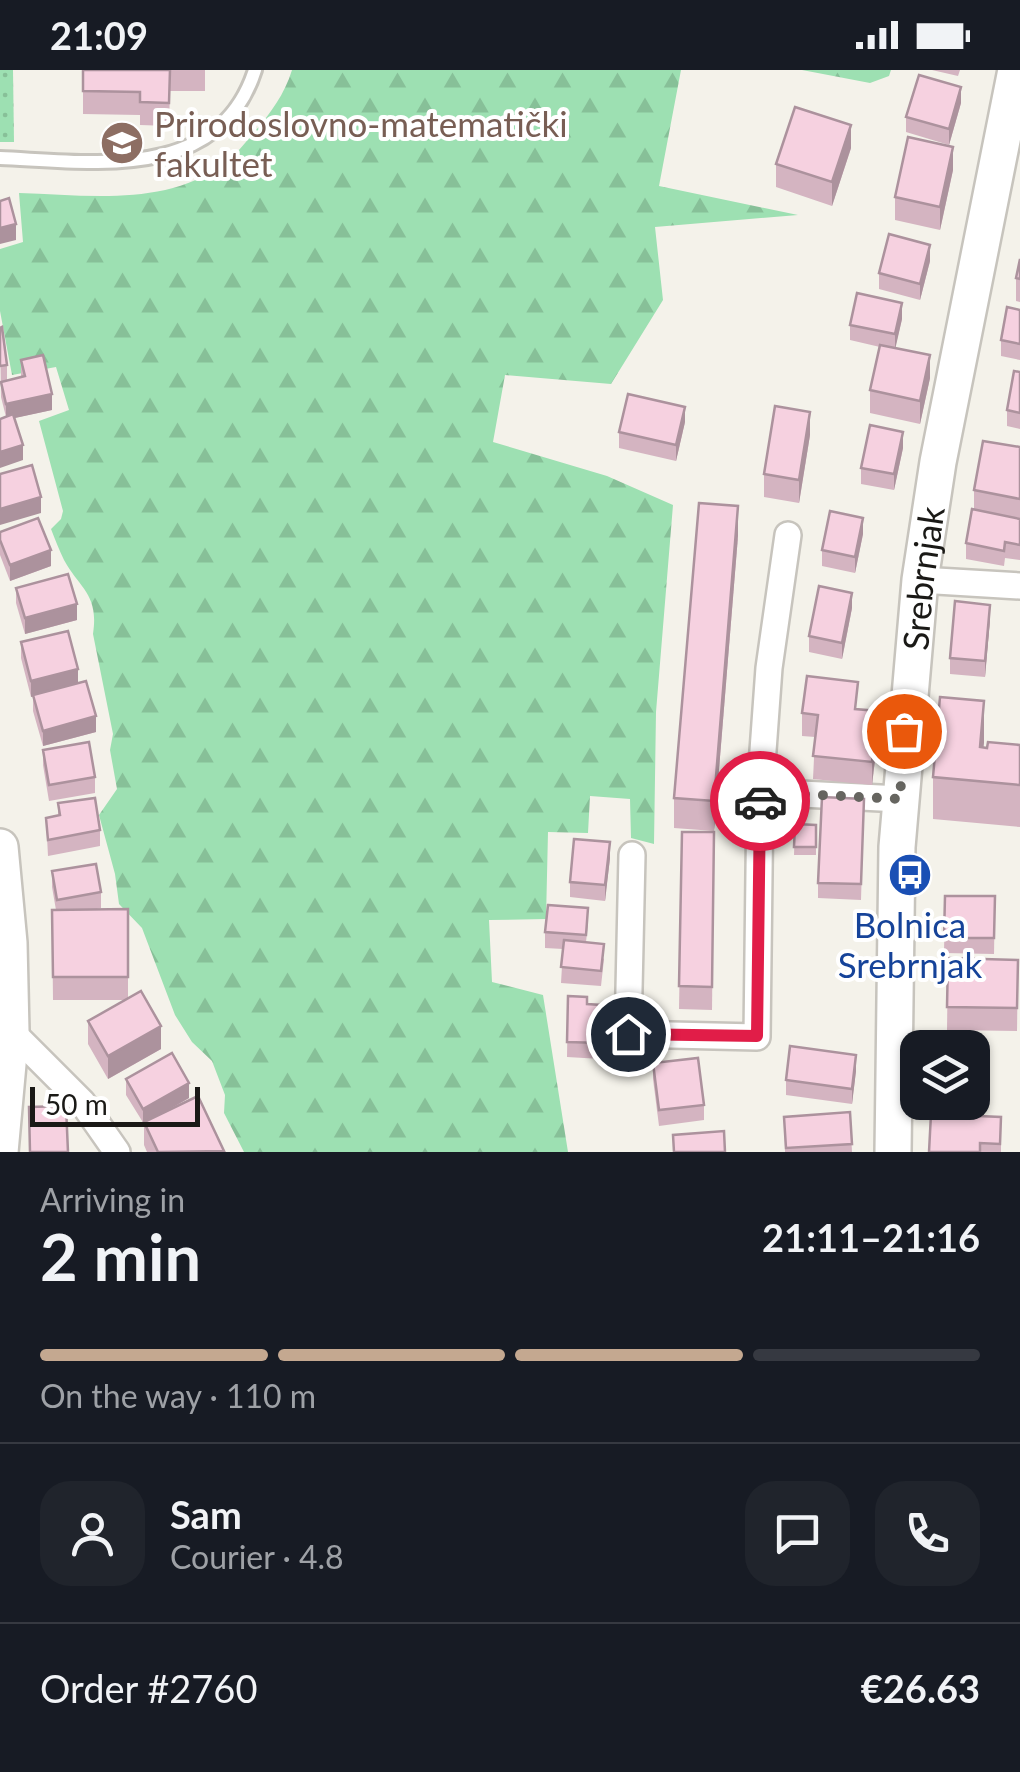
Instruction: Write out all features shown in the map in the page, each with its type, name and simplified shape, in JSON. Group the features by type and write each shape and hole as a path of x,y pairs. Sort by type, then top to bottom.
{"main road":[{"name":"Srebrnjak","path":"893,1152 900,799 920,580 938,462 1016,70"},
{"path":"0,847 9,943 11,1030 0,1152"}],"street":[{"path":"632,855 628,1034 757,1036 760,792 769,668 788,535"},
{"path":"920,580 1020,586"},
{"path":"760,792 900,799"},
{"path":"11,1030 82,1102 117,1152"}],"lane":[{"path":"0,158 125,163 183,151 216,128 243,99 255,70"}],"green space":[{"path":"0,70 13,70 14,142 0,142"},
{"path":"292,70 681,70 659,186 798,215 655,227 663,300 611,384 505,375 493,442 607,476 673,505 656,712 654,844 631,838 630,799 590,796 588,833 548,832 546,919 489,920 492,982 543,995 568,1152 244,1152 224,1113 225,1095 212,1061 192,1042 175,1015 142,928 119,904 99,815 117,789 110,750 113,734 93,634 93,610 51,529 63,511 39,421 69,410 56,367 12,375 0,311 0,249 23,242 19,193 151,193 201,178 224,164 270,113"},
{"path":"802,70 891,70 889,76 870,83"}],"building":[{"path":"83,70 170,70 169,103 140,102 140,92 83,91"},
{"path":"919,75 961,87 949,129 906,117"},
{"path":"795,107 851,125 832,182 776,164"},
{"path":"908,137 953,147 940,207 895,197"},
{"path":"9,198 16,224 0,228 0,201"},
{"path":"889,234 930,245 920,284 879,273"},
{"path":"857,293 902,303 895,334 850,325"},
{"path":"1007,307 1020,310 1020,344 1001,340"},
{"path":"0,328 7,365 0,366"},
{"path":"880,345 930,355 920,401 870,390"},
{"path":"43,355 52,394 6,404 1,382 25,376 21,360"},
{"path":"1014,371 1020,372 1020,413 1007,410"},
{"path":"628,394 685,407 676,445 619,432"},
{"path":"775,406 810,412 799,480 764,474"},
{"path":"13,414 23,445 0,452 0,419"},
{"path":"870,425 903,432 894,474 861,468"},
{"path":"983,441 1020,447 1020,499 974,490"},
{"path":"32,465 41,497 0,509 0,474"},
{"path":"699,503 738,506 714,801 674,798"},
{"path":"972,509 1020,519 1020,545 1005,542 1004,551 966,543"},
{"path":"830,511 863,518 855,557 822,550"},
{"path":"38,518 51,550 10,565 0,532"},
{"path":"68,574 77,604 25,618 16,588"},
{"path":"819,586 852,593 842,643 809,636"},
{"path":"955,601 990,605 985,661 950,658"},
{"path":"68,631 78,669 31,681 21,642"},
{"path":"807,676 858,682 855,709 878,711 872,762 813,756 818,715 802,713"},
{"path":"86,681 96,716 43,731 33,695"},
{"path":"940,697 984,701 980,747 987,748 988,742 1020,745 1020,785 933,777"},
{"path":"89,742 95,777 49,785 43,750"},
{"path":"822,797 864,799 861,884 818,883"},
{"path":"95,798 100,830 48,840 46,818 60,815 58,803"},
{"path":"795,824 816,825 816,847 794,847"},
{"path":"682,832 714,832 712,987 679,986"},
{"path":"574,839 610,842 605,885 570,882"},
{"path":"96,864 101,892 57,900 52,871"},
{"path":"945,896 995,896 994,938 944,938"},
{"path":"548,905 588,908 586,935 545,932"},
{"path":"128,909 128,977 53,977 52,910"},
{"path":"564,940 604,944 601,971 561,967"},
{"path":"948,958 1018,960 1017,1008 947,1007"},
{"path":"141,991 161,1026 108,1056 88,1021"},
{"path":"568,996 587,997 587,1004 602,1005 601,1043 567,1042"},
{"path":"790,1046 856,1055 852,1089 786,1080"},
{"path":"172,1053 189,1083 143,1109 126,1079"},
{"path":"698,1058 704,1105 659,1110 653,1063"},
{"path":"198,1096 224,1151 158,1152 144,1122"},
{"path":"66,1106 68,1152 30,1152 29,1107"},
{"path":"850,1112 852,1144 786,1148 784,1117"},
{"path":"1001,1117 1000,1144 980,1143 980,1152 929,1152 931,1120"},
{"path":"724,1131 725,1152 674,1152 673,1135"}],"way so far":[{"path":"760,801 760,792 900,799 904,731"}],"place":[{"name":"Prirodoslovno-matematički fakultet","path":"122,143"},
{"name":"Bolnica Srebrnjak","path":"910,875"}],"route":[{"path":"628,1034 757,1036 760,801"}]}
